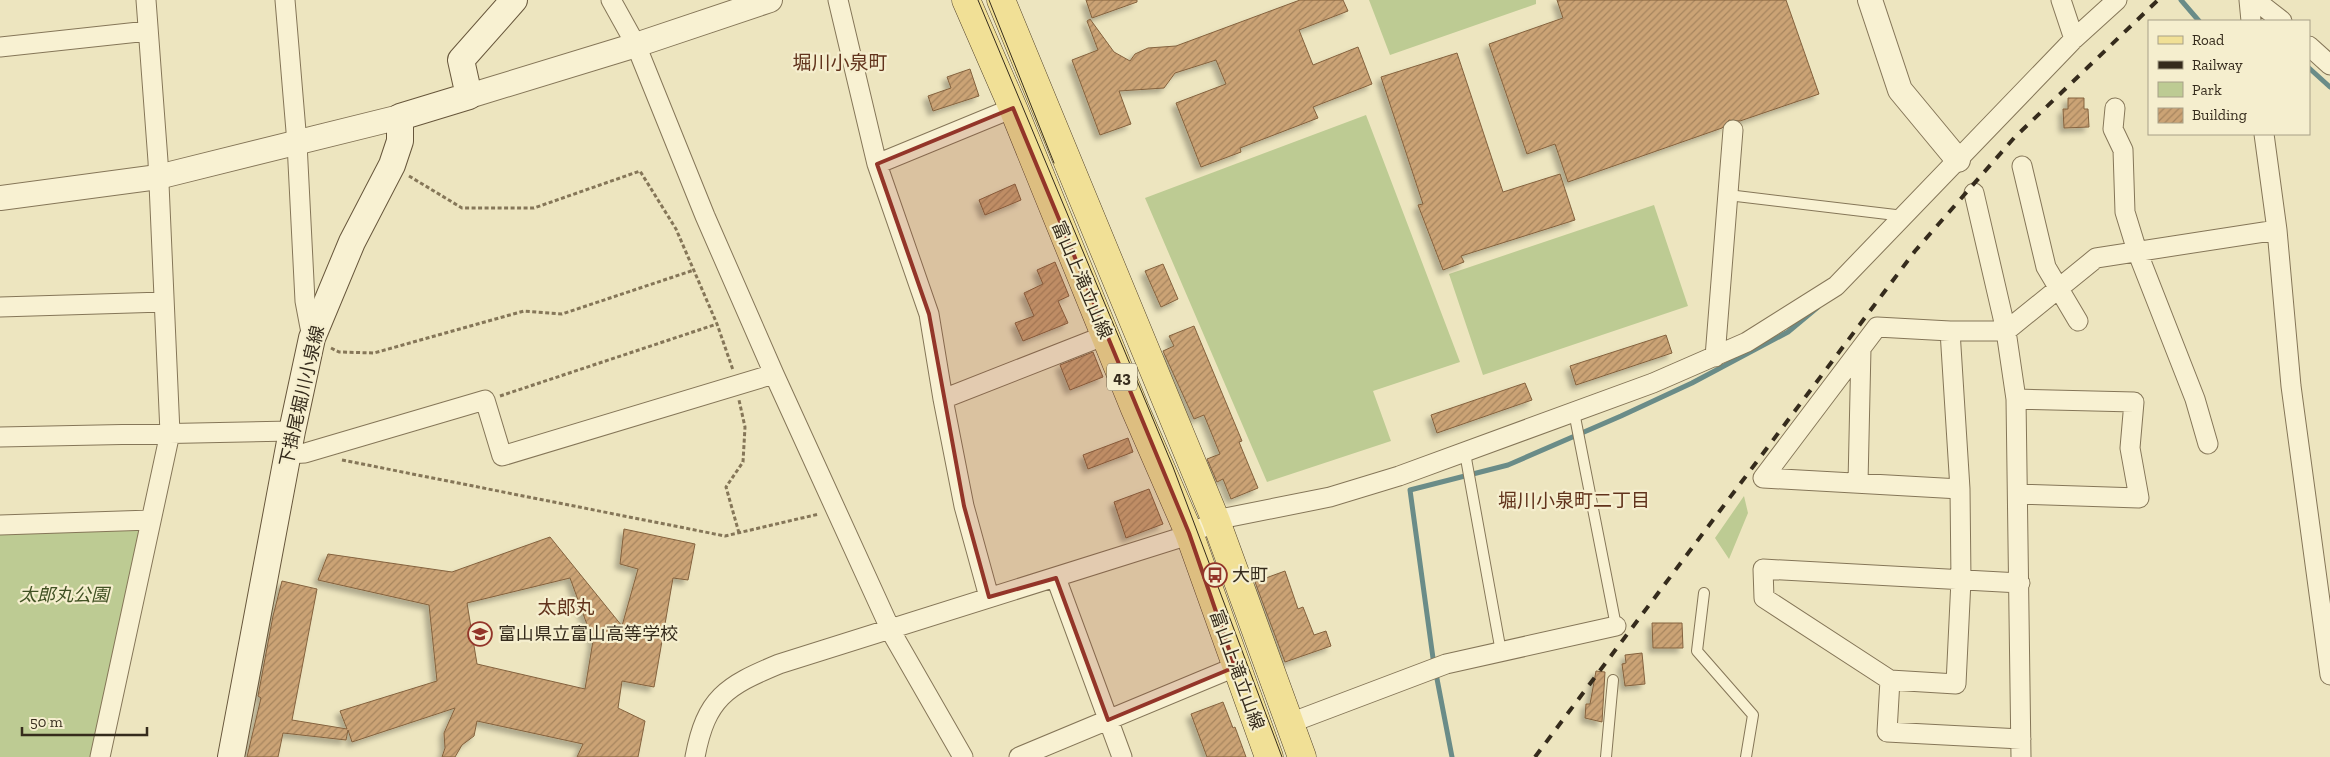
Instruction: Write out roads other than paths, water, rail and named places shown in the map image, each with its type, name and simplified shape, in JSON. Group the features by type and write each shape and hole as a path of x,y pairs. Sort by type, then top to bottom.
{"main road":[{"path":"400,117 469,96 461,60 514,0"},
{"name":"富山上滝立山線","path":"966,0 1013,108 1062,233 1135,409 1189,532 1269,757"},
{"name":"富山上滝立山線","path":"1001,0 1216,521 1302,757"},
{"name":"下掛尾堀川小泉線","path":"231,757 295,446 312,338 352,242 392,166 400,141 400,117"}],"street":[{"path":"100,757 170,433 158,178 146,0"},
{"path":"285,0 297,144 305,301 312,338"},
{"path":"611,0 636,45 705,216 836,510 891,628 963,757"},
{"path":"838,0 878,164 929,314 942,399 964,506 990,597"},
{"path":"1870,0 1900,90 1961,165"},
{"path":"2061,0 2074,39"},
{"path":"695,757 708,712 726,690 749,677 779,664 1176,540 1189,532 1216,521 1330,497 1399,476 1653,383 1747,342 1836,286 1904,216 1961,165 2074,39 2117,0"},
{"path":"2249,0 2251,20"},
{"path":"2255,0 2281,20"},
{"path":"469,96 636,45 756,2"},
{"path":"0,47 148,31"},
{"path":"2310,47 2330,65"},
{"path":"878,164 1013,108"},
{"path":"2114,108 2113,129 2123,150 2125,212 2136,251 2195,399 2208,444"},
{"path":"0,198 158,178 400,117"},
{"path":"1715,357 1733,130"},
{"path":"2264,135 2277,230 2292,386 2330,675"},
{"path":"2022,166 2046,267 2078,321"},
{"path":"1890,680 1887,732 2021,748 2019,494 2016,399 2006,331 1974,193"},
{"path":"1960,489 1763,478 1877,327 1950,331 2006,331 2096,258 2277,230"},
{"path":"0,307 164,302"},
{"path":"1950,331 1960,489 1962,580 1956,684 1890,680 1764,598 1763,569 1962,580 2020,583"},
{"path":"942,399 1106,336"},
{"path":"1858,484 1861,348"},
{"path":"0,437 170,433 295,446 486,400 502,456 774,374"},
{"path":"2016,399 2134,402 2130,448 2140,498 2019,494"},
{"path":"0,525 151,520"},
{"path":"1056,578 1122,757"},
{"path":"1290,723 1446,664 1616,626"},
{"path":"1018,757 1236,667"}],"lane":[{"path":"1728,195 1904,216"},
{"path":"1574,412 1616,626"},
{"path":"1465,453 1501,652"},
{"path":"1704,593 1697,651 1753,715 1746,757"},
{"path":"1606,757 1613,680"}],"waterway":[{"path":"2181,0 2198,20"},
{"path":"2310,69 2330,87"},
{"path":"1452,757 1433,658 1410,490 1508,465 1621,416 1692,383 1788,332 1818,307"}],"tram line":[{"path":"978,0 1173,467 1282,757"},
{"path":"989,0 1054,163"}],"railway":[{"path":"1535,757 1915,251 2014,138 2158,0"}],"place":[{"name":"大町","path":"1215,575"},
{"name":"富山県立富山高等学校","path":"480,634"}],"district":[{"name":"堀川小泉町","path":"840,62"},
{"name":"堀川小泉町二丁目","path":"1574,500"},
{"name":"太郎丸","path":"566,607"}],"park label":[{"name":"太郎丸公園","path":"64,595"}]}
